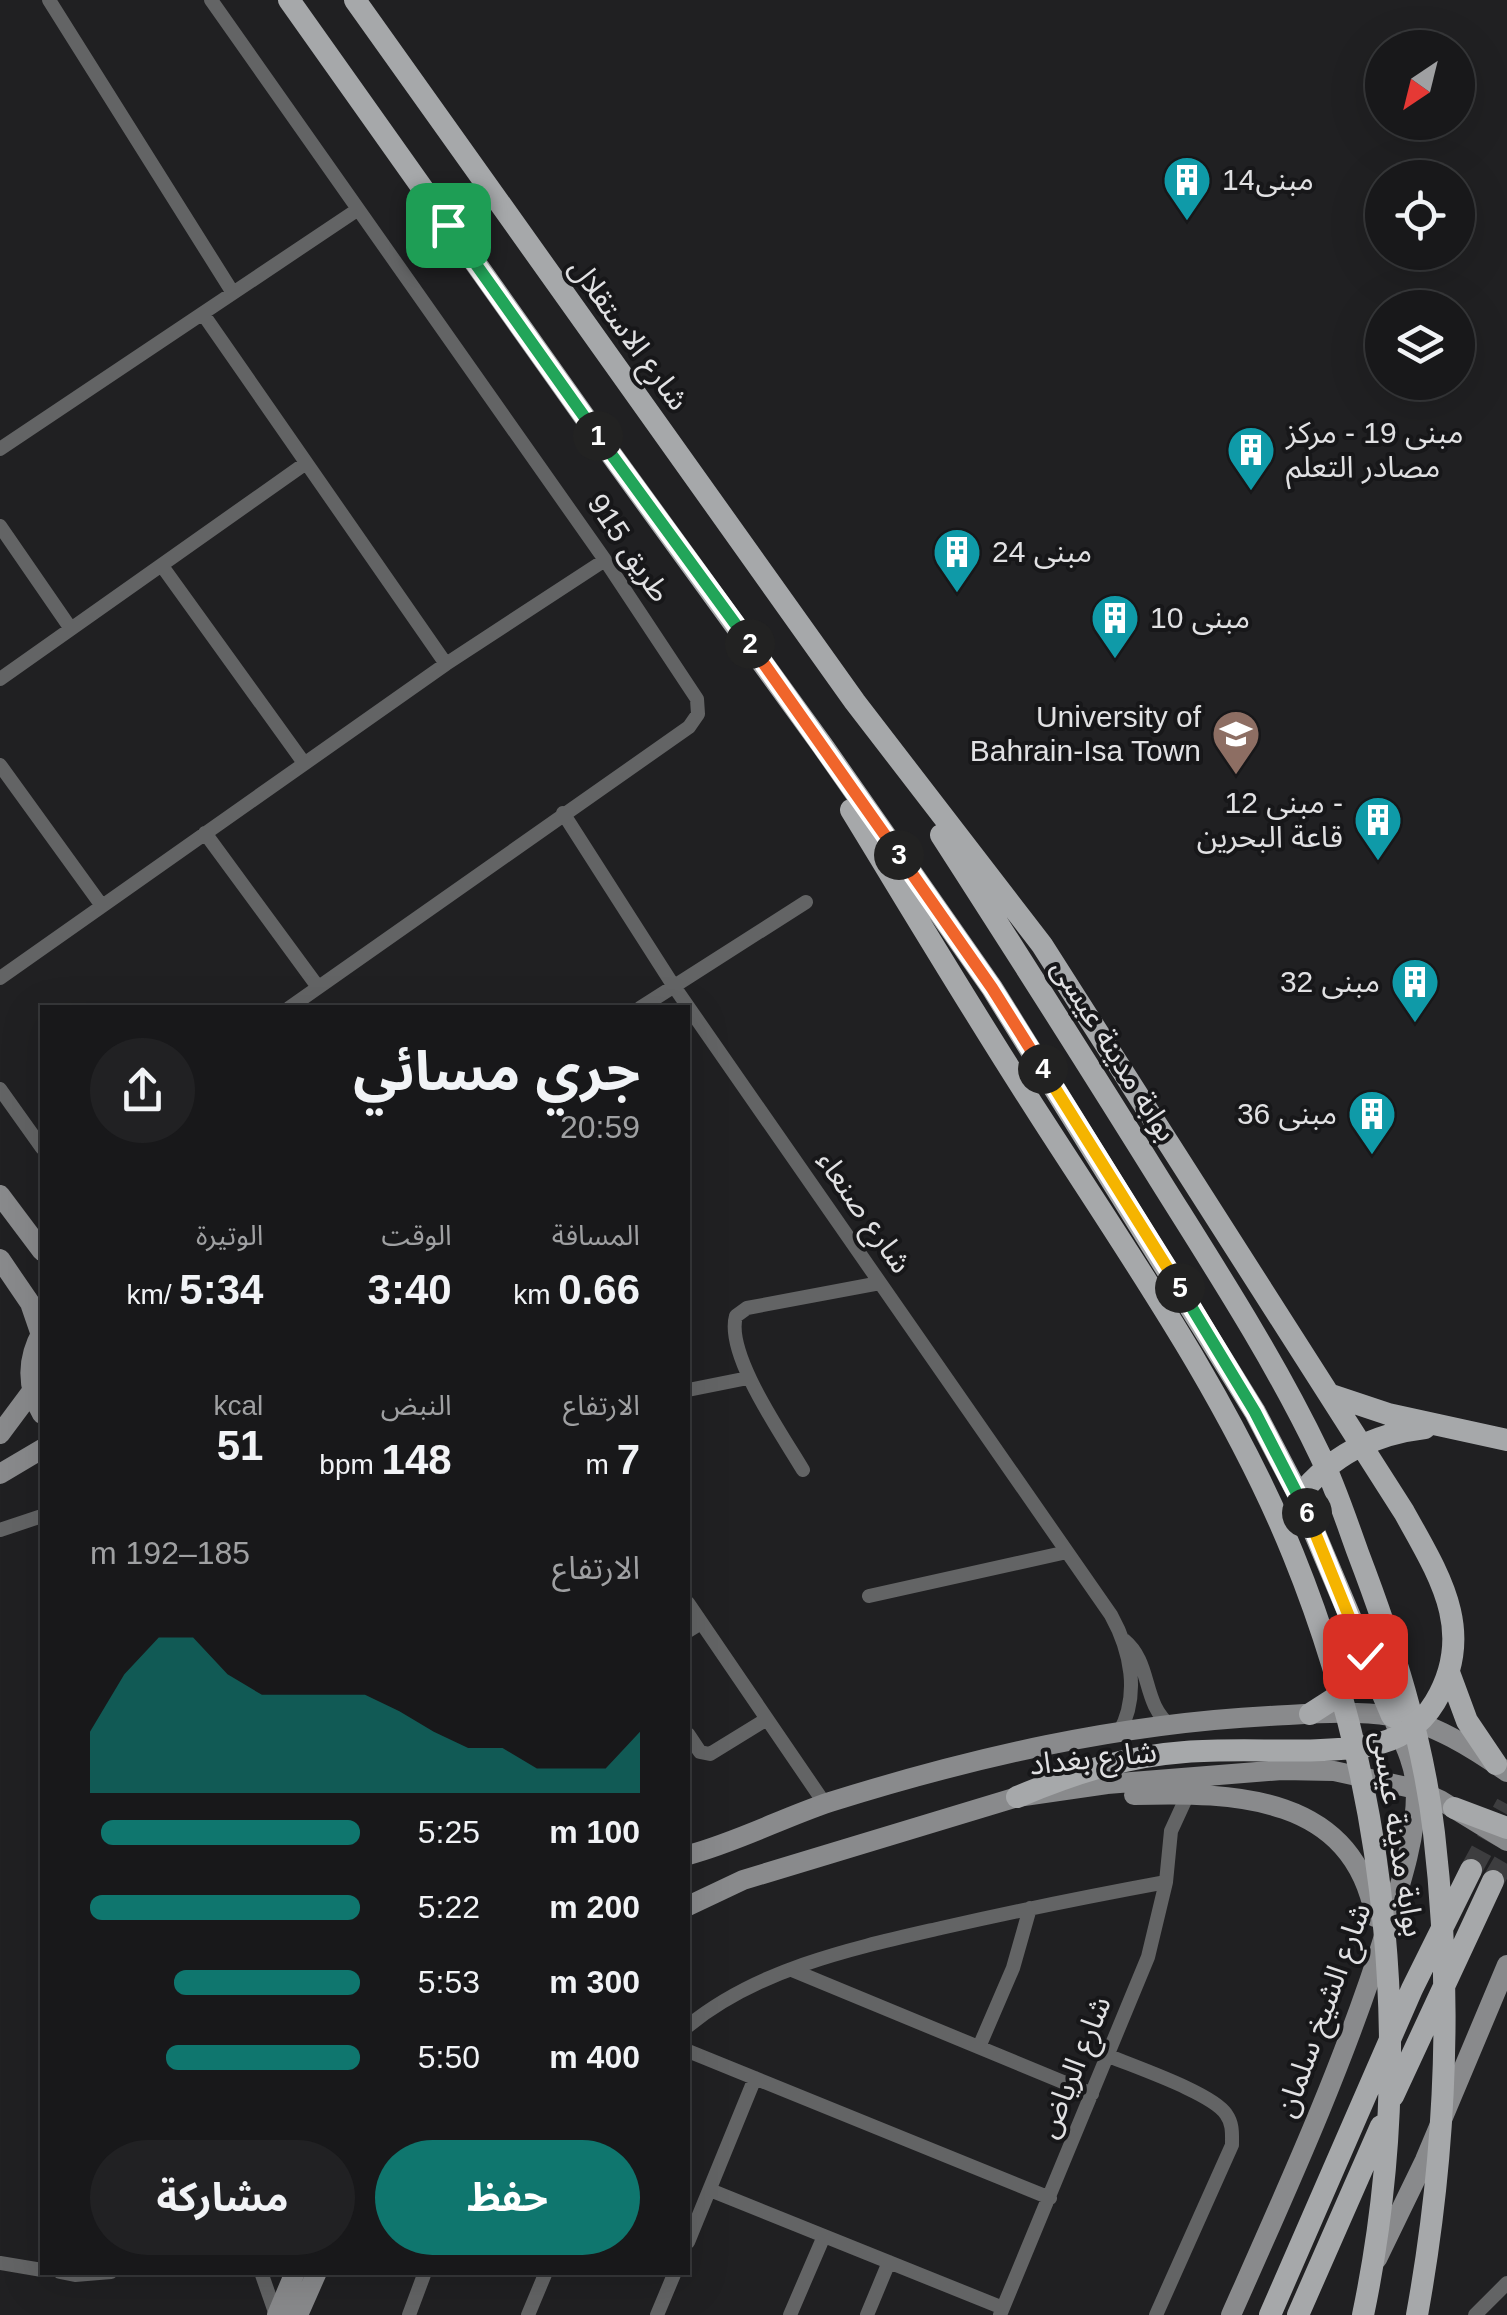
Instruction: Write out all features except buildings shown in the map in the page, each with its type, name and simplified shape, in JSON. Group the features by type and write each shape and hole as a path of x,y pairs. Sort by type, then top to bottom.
{"main road":[{"path":"290,0 992,988 1224,1357 1300,1496 1365,1656 1403,1725"},
{"name":"شارع الاستقلال","path":"355,0 855,702"},
{"name":"بوابة مدينة عيسى","path":"736,624 1039,1114 1152,1287 1252,1467 1292,1551 1328,1648 1352,1734 1388,1946 1385,2169 1363,2315"},
{"path":"855,702 1042,945 1362,1444 1434,1566 1450,1606 1454,1649 1450,1675 1467,1721 1502,1768"},
{"name":"بوابة مدينة عيسى","path":"855,702 1090,1068 1272,1365 1321,1458 1378,1605 1402,1684 1434,1830 1445,2020 1440,2158 1417,2315"},
{"path":"0,1195 40,1248"},
{"path":"0,1259 30,1303 40,1328"},
{"path":"40,1338 31,1362 32,1391 40,1409"},
{"path":"0,1434 32,1391"},
{"path":"1331,1395 1388,1414 1507,1440"},
{"path":"1300,1496 1327,1466 1362,1444 1409,1430 1448,1425"},
{"path":"0,1474 40,1450"},
{"path":"1310,1714 1338,1696 1365,1656"},
{"path":"1017,1797 1083,1770 1133,1758 1231,1749 1382,1743 1450,1675"},
{"name":"شارع بغداد","path":"690,1854 716,1848 825,1804 1043,1744 1233,1718 1310,1714 1403,1725 1451,1738 1502,1768"},
{"name":"شارع الشيخ سلمان","path":"1232,2315 1327,2093 1374,1967 1408,1853 1416,1788 1403,1725"},
{"name":"شارع بغداد","path":"690,1905 743,1880 1017,1797 1107,1784 1282,1770 1334,1771 1416,1788 1507,1841"},
{"path":"1017,1797 1188,1794 1238,1798 1285,1808 1330,1834 1357,1866 1372,1900 1377,1932 1374,1967"},
{"path":"1454,1808 1507,1828"},
{"path":"1270,2315 1412,1988 1471,1870"},
{"path":"1298,2315 1427,2019 1493,1881"},
{"path":"1349,2315 1425,2160 1507,1965"},
{"path":"1491,1998 1507,1978"},
{"path":"276,2315 294,2275"},
{"path":"298,2315 314,2275"}],"street":[{"path":"49,0 233,293"},
{"name":"طريق 915","path":"211,0 605,560 697,699 698,714 689,728 293,1005"},
{"path":"0,449 358,210"},
{"path":"203,314 446,664"},
{"path":"0,680 306,463"},
{"path":"0,526 71,629"},
{"path":"0,978 446,664 605,560"},
{"path":"162,566 304,764"},
{"path":"0,765 102,906"},
{"name":"شارع صنعاء","path":"563,814 686,1005"},
{"path":"205,833 318,987"},
{"path":"644,1005 806,902"},
{"name":"شارع صنعاء","path":"690,1011 1111,1615 1123,1640 1131,1695 1128,1714 1119,1732"},
{"path":"0,1088 40,1145"},
{"path":"803,1470 748,1378 734,1330 736,1316 747,1308 880,1283"},
{"path":"690,1390 748,1378"},
{"path":"0,1530 40,1517"},
{"path":"869,1596 1067,1552"},
{"path":"694,1627 767,1719 825,1804"},
{"name":"شارع صنعاء","path":"1123,1640 1142,1660 1152,1702 1171,1726"},
{"path":"690,1737 700,1752 710,1754 767,1719"},
{"name":"شارع الرياض","path":"1155,1794 1171,1831"},
{"name":"شارع الرياض","path":"1001,2312 1148,1957 1166,1882 1171,1831 1188,1794"},
{"path":"690,2024 704,2013 792,1970 845,1950 1166,1882"},
{"path":"980,2047 1013,1968 1030,1908"},
{"path":"792,1970 1092,2094"},
{"path":"690,2052 1050,2198"},
{"path":"1109,2056 1204,2096 1224,2109 1232,2125 1232,2145 1156,2315"},
{"path":"690,2237 756,2078"},
{"path":"710,2190 1001,2312"},
{"path":"790,2315 824,2236"},
{"path":"867,2315 889,2262"},
{"path":"0,2263 40,2270"},
{"path":"409,2315 424,2275"},
{"path":"528,2315 545,2275"},
{"path":"657,2315 674,2275"},
{"path":"260,2277 276,2315"},
{"path":"1475,2315 1507,2283"}],"tunnel":[{"path":"1471,1870 1507,1804"},
{"path":"1493,1881 1507,1857"}],"place":[{"name":"مبنى14","path":"1187,222"},
{"name":"مبنى 19 - مركز مصادر التعلم","path":"1251,492"},
{"name":"مبنى 24","path":"957,594"},
{"name":"مبنى 10","path":"1115,660"},
{"name":"University of Bahrain-Isa Town","path":"1236,776"},
{"name":"مبنى 12 - قاعة البحرين","path":"1378,862"},
{"name":"مبنى 32","path":"1415,1024"},
{"name":"مبنى 36","path":"1372,1156"}],"route":[{"path":"448,225 992,988 1255,1412 1300,1496 1365,1656"}]}
